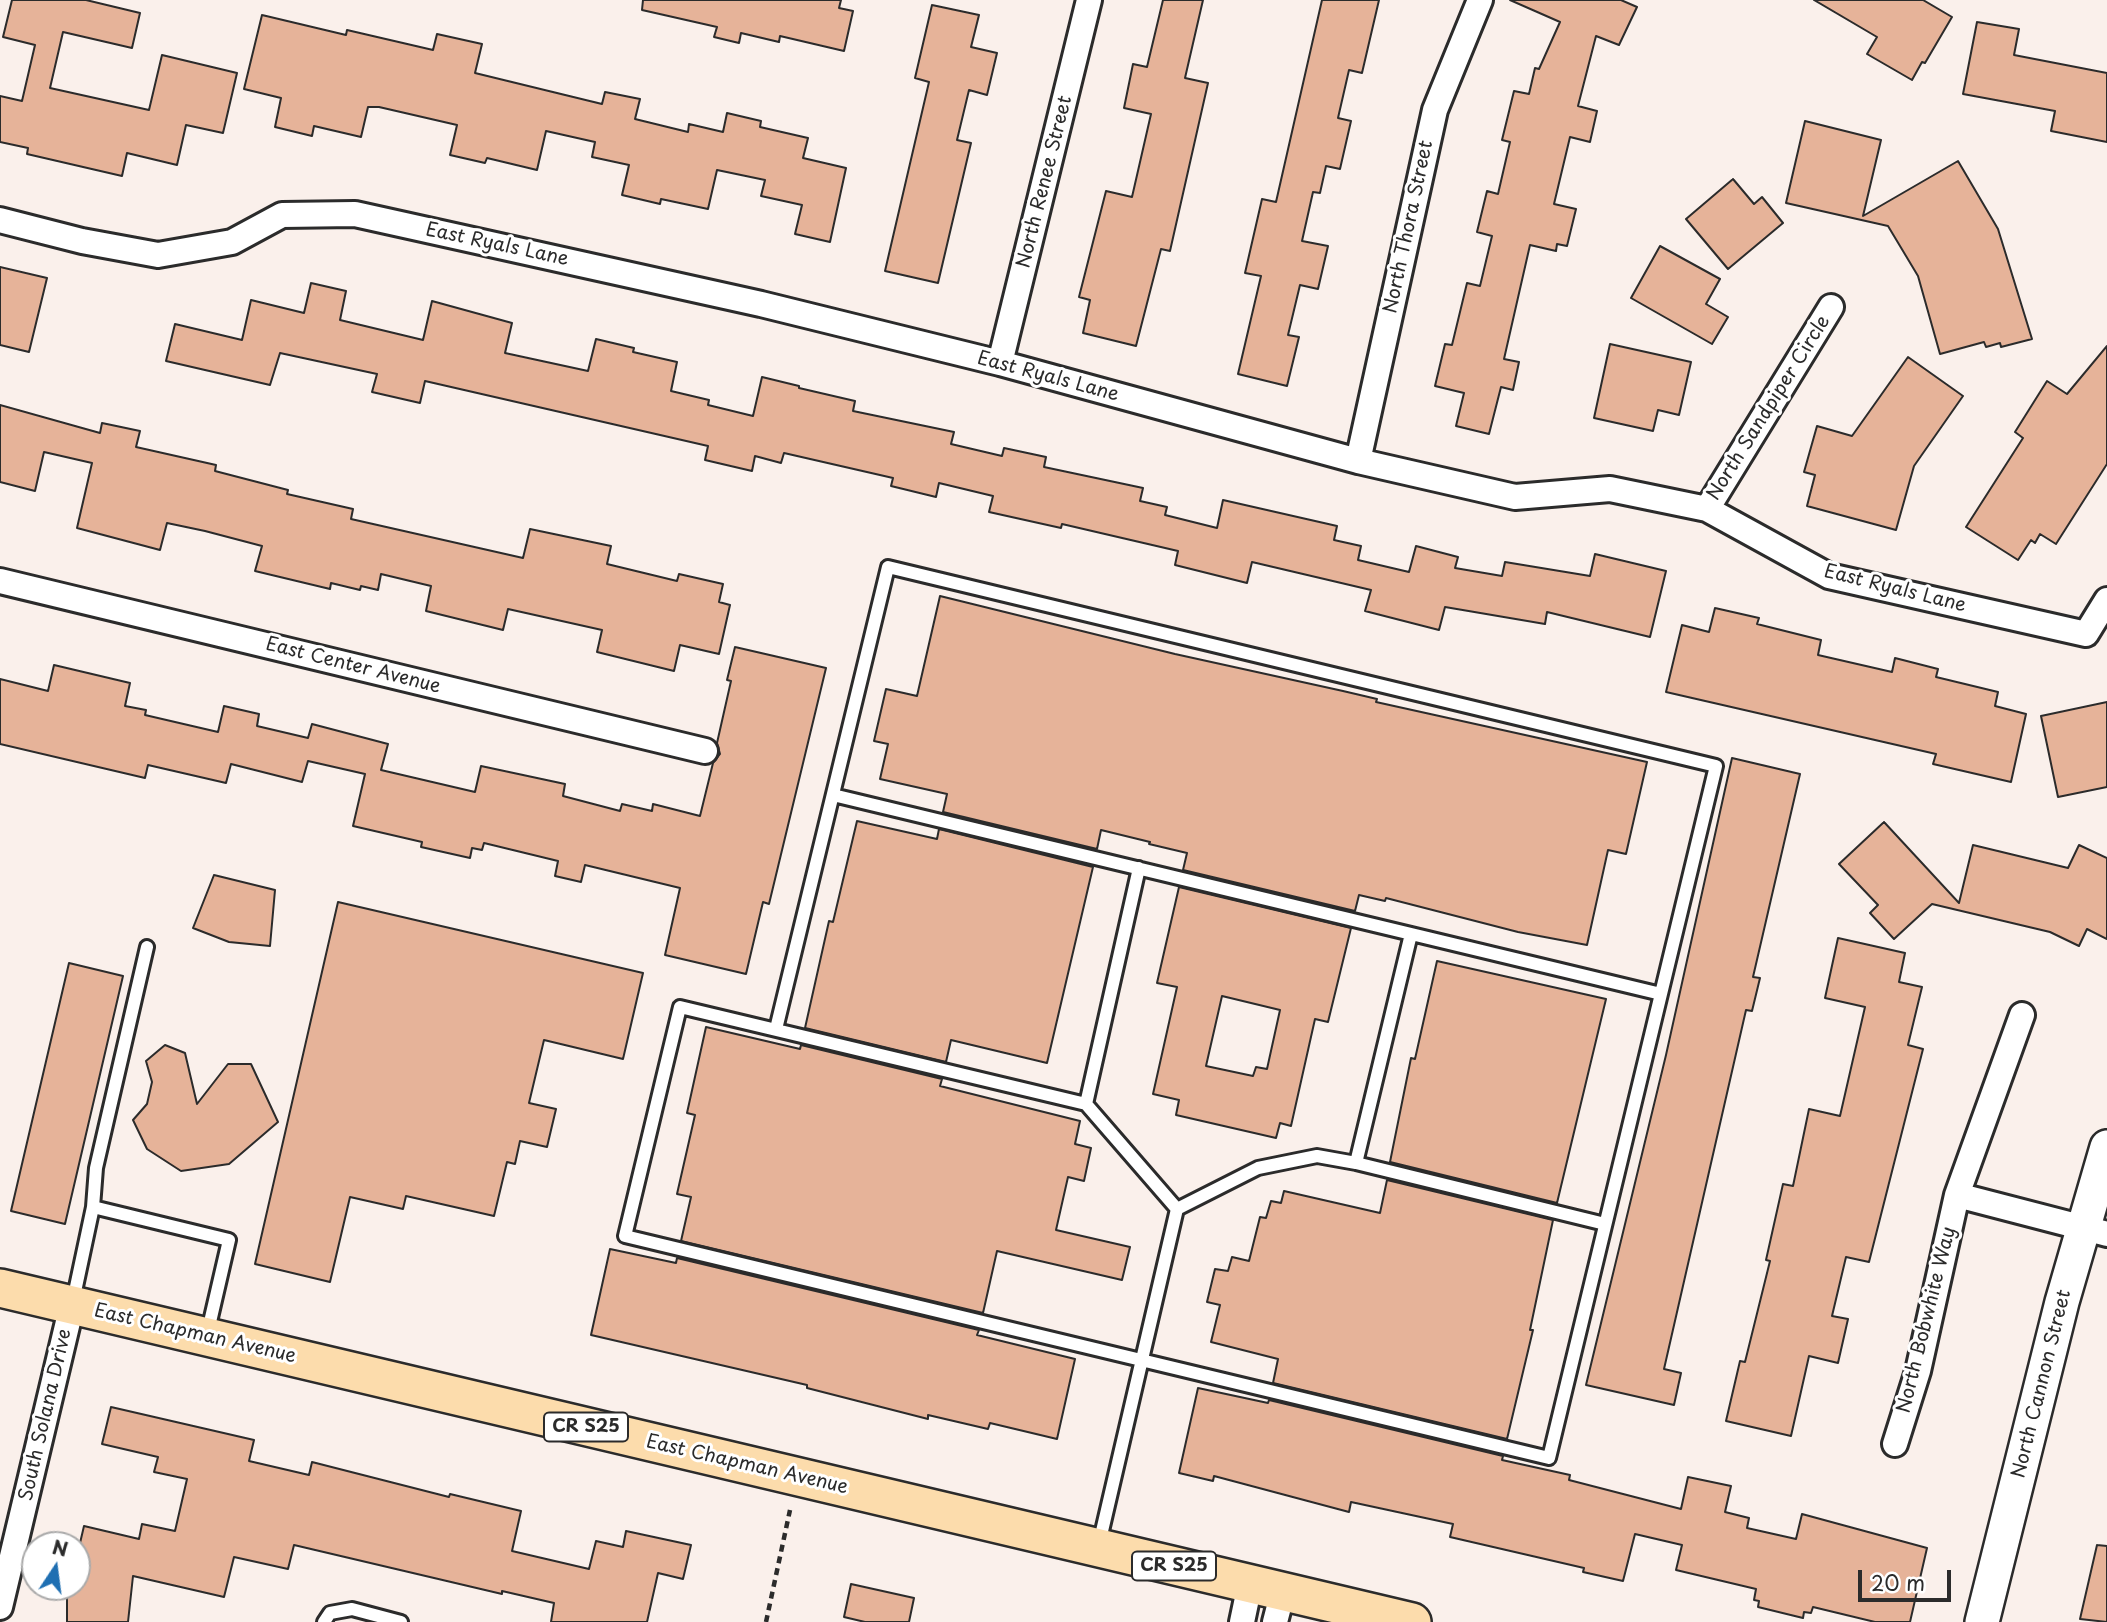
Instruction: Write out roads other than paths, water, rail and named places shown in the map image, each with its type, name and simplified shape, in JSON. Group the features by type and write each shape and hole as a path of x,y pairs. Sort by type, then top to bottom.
{"main road":[{"name":"North Cannon Street","path":"1982,1622 2095,1231 2107,1147"},
{"name":"East Chapman Avenue","path":"0,1288 1098,1548 1269,1599 1412,1622"}],"street":[{"name":"North Renee Street","path":"1000,363 1089,0"},
{"name":"North Thora Street","path":"1358,461 1435,110 1480,0"},
{"name":"East Ryals Lane","path":"0,220 158,256 232,242 282,215 355,214 559,258 1000,363 1358,461 1515,497 1609,489 1707,509 1829,576 2086,634 2107,600"},
{"name":"North Sandpiper Circle","path":"1707,509 1831,307"},
{"name":"East Center Avenue","path":"0,581 705,751"},
{"name":"North Bobwhite Way","path":"1895,1444 1918,1371 1957,1195 2022,1015"},
{"path":"1957,1195 2095,1231"},
{"name":"South Solana Drive","path":"0,1607 72,1305"},
{"path":"1242,1622 1269,1599"}],"lane":[{"path":"776,1029 888,566 1716,765 1549,1458 1142,1358 625,1236 680,1007 1086,1104 1177,1209"},
{"path":"833,795 1661,994"},
{"path":"1086,1104 1139,869"},
{"path":"1356,1163 1411,934"},
{"path":"72,1305 93,1207 96,1168 147,947"},
{"path":"1098,1548 1177,1209 1258,1168 1317,1156 1356,1163 1605,1224"},
{"path":"93,1207 229,1240 206,1337"},
{"path":"324,1622 330,1613 352,1609 381,1620 401,1622"}]}
